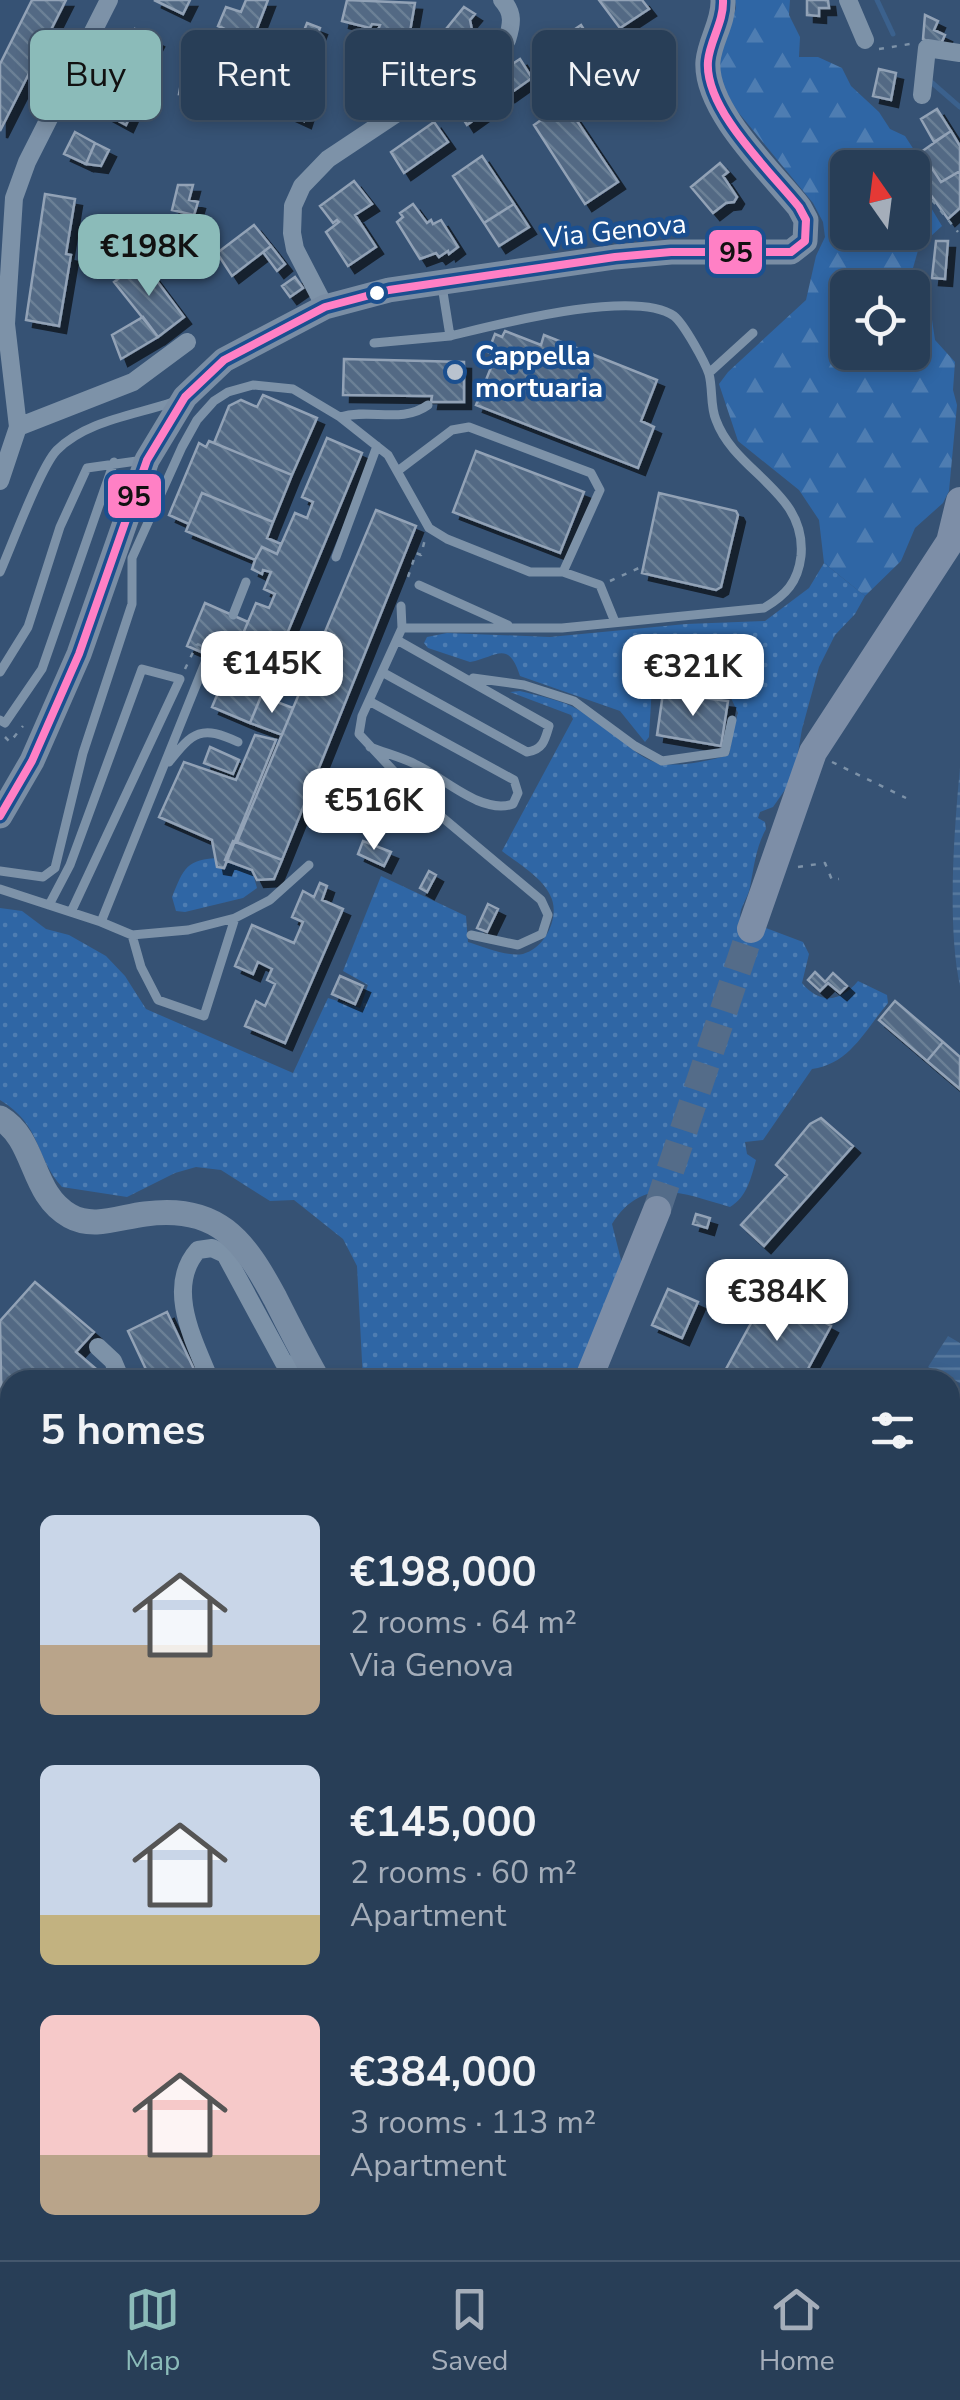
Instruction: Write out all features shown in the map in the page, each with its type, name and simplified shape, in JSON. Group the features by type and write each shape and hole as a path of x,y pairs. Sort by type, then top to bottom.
{"main road":[{"path":"750,929 813,752 950,542 960,501"},
{"path":"592,1370 658,1210"}],"street":[{"path":"0,481 18,427 6,324 7,198 109,0"},
{"path":"325,306 295,249 292,234 293,206 302,186 328,160 507,40 512,25 510,8 502,0"},
{"name":"Via Genova","path":"0,816 32,760 79,654 147,460 185,397 224,360 325,306 389,290 634,255 791,252 805,241 806,220 799,207 718,106 710,84 708,60 722,22 724,0"},
{"path":"848,0 865,40"},
{"path":"922,95 927,48 960,53"},
{"path":"18,427 133,382 187,342"},
{"path":"0,1118 16,1130 52,1203 73,1218 97,1222 148,1213 185,1212 208,1219 234,1235 254,1260 313,1370"},
{"path":"206,1370 191,1334 183,1273 198,1250 212,1248 226,1254 284,1363 308,1370"},
{"path":"98,1346 117,1370"}],"lane":[{"path":"441,283 450,336"},
{"path":"374,342 450,336 608,307 652,308 673,316 709,373 715,419 734,453 792,508 803,538 800,569 787,595 764,608 562,628 402,628"},
{"path":"709,373 753,333"},
{"path":"0,871 43,877 55,868 82,753 132,604 132,558 197,420 228,392 274,385 294,389 378,446 398,470 429,528 447,540 530,572 564,572 600,585 615,622"},
{"name":"Via Genova","path":"0,572 55,452 83,433 185,397"},
{"path":"340,418 352,414 415,414 428,405"},
{"path":"398,470 452,430 469,427 590,474 600,490 564,572"},
{"path":"336,557 378,446"},
{"path":"0,672 28,628 60,527 87,468 147,460"},
{"path":"0,720 5,723 42,668 114,462"},
{"path":"233,616 246,582"},
{"path":"420,585 511,626"},
{"path":"401,606 402,628 359,734 418,796 541,900 548,915 542,934 518,945 471,936"},
{"path":"382,672 527,752 544,743 549,726 396,640"},
{"path":"100,922 205,663 212,666 215,658"},
{"path":"49,906 70,865 142,669 180,679 72,912"},
{"path":"466,677 524,685 574,701 662,761 725,752 732,720"},
{"path":"368,746 414,764 501,808 514,804 518,793 514,780 369,702"},
{"path":"162,772 182,745 197,733 214,730 238,742"},
{"path":"0,890 132,935 188,930 235,918 270,900 309,865"},
{"path":"132,935 141,968 158,1000 204,1016 235,918"}],"path":[{"path":"865,40 877,49 912,44"},
{"path":"930,197 958,232"},
{"path":"401,606 416,553 421,555 429,528"},
{"path":"600,585 641,567"},
{"path":"180,679 198,644 233,659"},
{"path":"813,752 906,798"},
{"path":"792,868 825,862 832,880 839,879"}],"green space":[{"path":"735,0 790,0 789,15 800,37 799,57 818,57 842,68 851,86 879,112 890,129 905,136 914,150 830,150 830,250 918,250 915,270 830,270 830,370 930,370 930,288 935,340 955,362 953,390 957,405 949,491 943,503 915,528 901,561 865,596 824,563 819,520 799,490 738,441 719,384 806,300 816,256 825,237 823,222 813,203 728,100 717,64 736,8"},
{"path":"930,206 942,226 930,237"},
{"path":"824,563 865,596 855,614 835,635 819,667 794,777 773,807 760,812 758,818 765,822 766,829 740,918 803,942 809,954 802,983 816,995 838,997 858,981 887,995 888,1003 847,1053 812,1069 763,1140 745,1142 747,1154 756,1160 748,1186 736,1203 730,1207 665,1192 637,1198 624,1208 612,1224 622,1264 582,1370 362,1370 357,1266 343,1239 294,1200 270,1201 221,1170 196,1167 127,1197 62,1187 46,1164 31,1130 0,1100 0,908 22,911 46,929 69,935 106,956 125,976 146,1009 293,1073 328,998 360,1008 368,985 343,971 381,876 466,916 468,942 523,954 545,938 554,912 546,888 502,851 573,719 510,692 520,691 572,707 657,763 696,763 726,756 738,713 731,698 652,686 649,737 645,742 620,711 520,676 506,654 470,662 428,648 424,643 427,637 447,633 550,637 765,621 809,588"},
{"path":"220,858 252,870 257,888 243,898 176,911 172,897 188,867 200,860"}],"shaded area":[{"path":"960,768 960,986 953,907"},
{"path":"948,1336 960,1343 960,1370 928,1367"}],"building":[{"path":"32,0 66,0 51,30 30,30 30,71 0,131 0,64"},
{"path":"154,0 190,0 183,14"},
{"path":"246,0 268,0 256,30 227,30 218,26 226,7 241,12"},
{"path":"347,0 415,3 410,30 378,30 380,25 372,24 370,28 342,21"},
{"path":"599,0 642,0 649,9 620,28"},
{"path":"807,0 828,0 829,8 819,8 819,16 807,15"},
{"path":"464,7 475,14 470,20 472,30 445,30"},
{"path":"925,15 938,21 934,30 945,35 939,48 923,39"},
{"path":"307,23 320,28 319,30 304,30"},
{"path":"520,59 532,78 512,92 512,64"},
{"path":"879,69 896,73 891,100 873,96"},
{"path":"937,109 951,131 934,142 921,119"},
{"path":"541,120 576,120 618,182 585,204 534,125"},
{"path":"434,122 448,142 404,173 391,152"},
{"path":"951,131 960,146 960,171 941,182 930,166 930,150 924,150"},
{"path":"75,132 95,143 86,164 64,154"},
{"path":"95,143 109,150 101,166 86,164"},
{"path":"482,156 514,204 484,223 453,176"},
{"path":"720,163 728,172 723,176 737,197 713,213 691,187"},
{"path":"930,168 941,182 960,171 960,208 948,219 930,194"},
{"path":"354,181 372,204 355,215 376,247 348,266 326,232 339,222 333,223 320,206"},
{"path":"178,185 193,185 189,200 198,202 194,215 172,210"},
{"path":"45,194 75,199 66,254 71,255 59,326 26,320"},
{"path":"413,204 427,223 441,220 458,247 449,254 448,251 439,257 436,253 420,259 397,222 403,217 400,213"},
{"path":"514,204 529,227 499,246 484,223"},
{"path":"254,225 271,246 232,276 217,253"},
{"path":"936,241 948,241 945,279 932,278"},
{"path":"271,246 285,264 277,271 263,252"},
{"path":"142,261 184,317 158,337 114,282"},
{"path":"295,277 303,288 290,297 282,286"},
{"path":"143,317 158,337 121,359 112,335"},
{"path":"505,331 541,345 544,335 657,380 641,421 654,427 638,468 476,405 496,355 488,352 495,334 502,337"},
{"path":"344,359 464,362 464,402 431,402 432,396 343,395"},
{"path":"263,395 317,418 292,475 214,443 229,406 241,400 257,407"},
{"path":"327,438 362,453 250,723 212,707 256,603 269,608 275,594 264,589 271,572 263,570 262,574 252,569 255,560 262,547 277,554 295,513 307,518 313,502 302,497"},
{"path":"209,441 292,475 273,522 202,493 189,524 169,515 199,443 206,447"},
{"path":"476,451 584,492 560,553 453,512"},
{"path":"202,493 273,522 267,538 281,544 277,554 262,547 255,560 186,531"},
{"path":"659,493 736,511 721,587 716,590 642,573"},
{"path":"376,510 416,526 282,860 237,842"},
{"path":"205,603 248,622 230,664 187,646"},
{"path":"663,693 728,701 721,746 657,735"},
{"path":"261,696 293,708 282,735 250,723"},
{"path":"255,735 276,740 224,868 217,867 212,840 159,817 184,762 236,780"},
{"path":"210,747 239,760 233,774 204,763"},
{"path":"377,785 381,793 349,808 344,801"},
{"path":"233,841 282,860 274,879 257,880 252,870 225,860"},
{"path":"363,841 391,852 384,866 358,854"},
{"path":"429,871 436,875 427,892 420,888"},
{"path":"320,883 327,886 322,900 343,909 285,1043 245,1026 256,1001 265,1006 275,984 267,980 272,969 258,962 253,974 235,966 252,925 294,943 303,922 292,917 303,891 314,897"},
{"path":"488,904 498,909 487,932 477,928"},
{"path":"815,972 825,982 833,973 847,986 840,993 828,983 820,991 808,980"},
{"path":"340,976 363,986 355,1004 332,994"},
{"path":"895,1001 943,1042 927,1061 879,1020"},
{"path":"943,1042 960,1057 960,1089 927,1061"},
{"path":"821,1118 853,1146 764,1246 741,1225 787,1175 776,1165 810,1124"},
{"path":"696,1214 710,1218 707,1228 693,1224"},
{"path":"35,1282 94,1332 76,1352 97,1370 1,1370 0,1321"},
{"path":"668,1289 698,1302 682,1338 652,1325"},
{"path":"768,1292 831,1326 807,1370 725,1370"},
{"path":"167,1312 194,1370 146,1370 128,1331"}],"waterway":[{"path":"877,0 893,34"},
{"path":"930,81 960,107"}],"tunnel":[{"path":"657,1210 751,929"}],"transit line":[{"name":"95","path":"0,816 32,761 79,654 147,460 185,397 224,360 325,307 389,290 615,257 671,252 791,252 805,241 806,220 799,207 741,138 716,99 708,61 723,0"}],"place":[{"name":"Cappella mortuaria","path":"455,372"}]}
